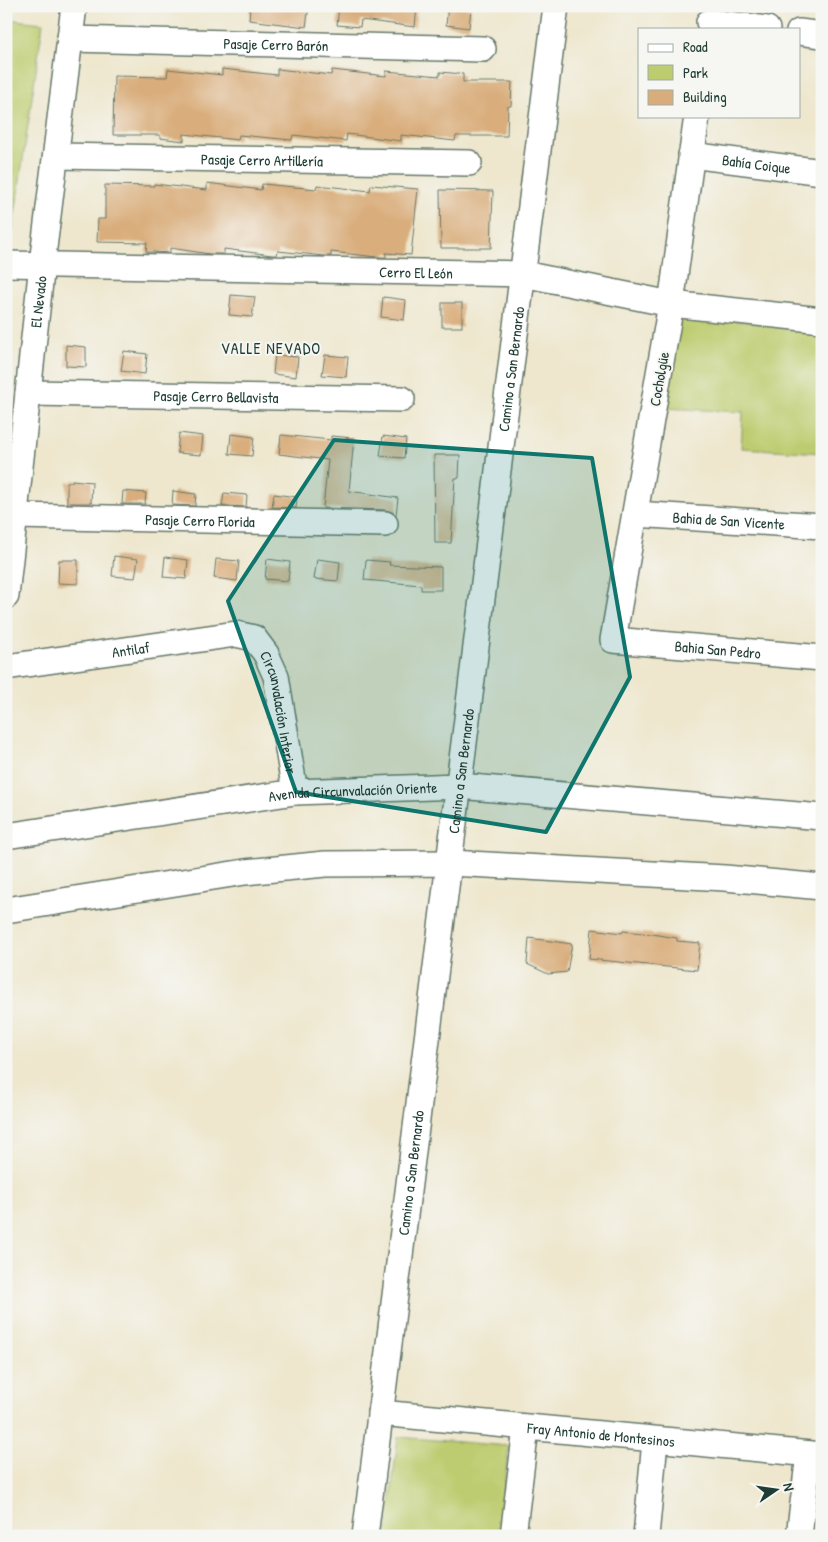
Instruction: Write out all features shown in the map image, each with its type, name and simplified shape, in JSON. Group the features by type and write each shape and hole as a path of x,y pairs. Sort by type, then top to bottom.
{"street":[{"name":"El Nevado","path":"6,596 42,264 74,6"},
{"name":"Camino a San Bernardo","path":"365,1536 556,6"},
{"path":"709,19 761,28"},
{"path":"800,32 822,35"},
{"name":"Pasaje Cerro Barón","path":"70,39 483,49"},
{"name":"Cocholgüe","path":"614,640 672,304 696,118"},
{"name":"Bahía Coique","path":"692,155 822,172"},
{"name":"Pasaje Cerro Artillería","path":"56,156 469,162"},
{"name":"Cerro El León","path":"6,264 523,274 672,304 822,320"},
{"name":"Pasaje Cerro Bellavista","path":"28,393 402,399"},
{"name":"Bahia de San Vicente","path":"635,514 822,526"},
{"name":"Pasaje Cerro Florida","path":"15,516 385,524"},
{"name":"Antilaf","path":"6,667 236,634 254,638"},
{"name":"Circunvalación Interior","path":"254,638 266,654 276,676 295,792"},
{"name":"Bahia San Pedro","path":"614,640 822,658"},
{"name":"Avenida Circunvalación Oriente","path":"6,836 295,792 459,786 822,817"},
{"path":"6,910 245,872 326,864 450,863 725,878 822,887"},
{"name":"Fray Antonio de Montesinos","path":"380,1414 815,1455"},
{"path":"514,1536 526,1428"},
{"path":"646,1536 655,1441"},
{"path":"799,1536 815,1455"}],"highlighted area":[{"path":"334,440 592,458 630,677 546,832 296,792 228,601"}],"green space":[{"path":"6,19 43,23 12,234 6,234"},
{"path":"678,315 822,329 822,453 741,448 743,412 662,408"},
{"path":"398,1437 509,1446 498,1536 386,1536"}],"building":[{"path":"250,6 309,6 306,27 249,20"},
{"path":"339,6 417,6 415,27 361,20 360,27 337,25"},
{"path":"448,6 471,8 469,28 446,25"},
{"path":"168,69 222,75 222,69 277,75 277,69 331,75 332,70 386,76 386,71 440,76 440,72 463,74 463,82 512,82 511,106 508,106 507,136 456,136 455,141 401,135 401,141 347,134 346,141 293,135 292,140 239,135 238,140 184,134 184,141 160,138 160,135 113,135 114,76 167,77"},
{"path":"207,183 261,190 262,184 316,189 317,185 370,191 371,185 418,189 411,255 386,253 386,257 378,257 331,252 331,256 325,256 278,251 277,255 272,255 224,249 224,254 210,254 170,248 170,253 146,252 147,243 97,242 98,219 105,219 105,185 154,186 154,184 207,190"},
{"path":"440,190 493,191 491,248 441,248"},
{"path":"231,295 255,297 252,317 229,315"},
{"path":"383,297 406,300 404,320 381,317"},
{"path":"442,303 462,303 462,327 442,327"},
{"path":"66,345 86,347 86,367 66,366"},
{"path":"124,351 147,354 145,374 121,371"},
{"path":"275,355 298,357 296,377 273,374"},
{"path":"325,355 348,357 346,377 322,375"},
{"path":"179,433 203,436 201,455 177,453"},
{"path":"231,434 254,437 252,456 229,454"},
{"path":"281,435 331,440 331,436 354,438 349,491 398,498 396,515 385,510 323,508 328,460 279,454"},
{"path":"383,436 406,439 404,458 380,456"},
{"path":"434,455 460,455 459,478 455,478 451,543 435,543"},
{"path":"72,480 92,482 91,503 67,503 67,482 72,482"},
{"path":"123,491 146,493 145,504 122,504"},
{"path":"173,491 196,494 195,506 172,505"},
{"path":"224,493 247,495 246,507 222,506"},
{"path":"274,494 297,497 296,508 272,507"},
{"path":"114,556 138,559 135,578 112,576"},
{"path":"165,557 188,560 186,579 163,577"},
{"path":"216,559 239,561 237,581 214,578"},
{"path":"267,559 290,562 288,581 265,579"},
{"path":"317,559 340,562 338,581 314,579"},
{"path":"59,560 78,560 78,584 58,583"},
{"path":"366,560 390,562 389,565 441,567 441,590 421,590 421,585 364,580"},
{"path":"592,929 652,934 677,938 677,941 700,943 697,970 589,959"},
{"path":"529,938 572,944 567,972 548,974 527,964"}],"district":[{"name":"VALLE NEVADO","path":"271,348"}]}
